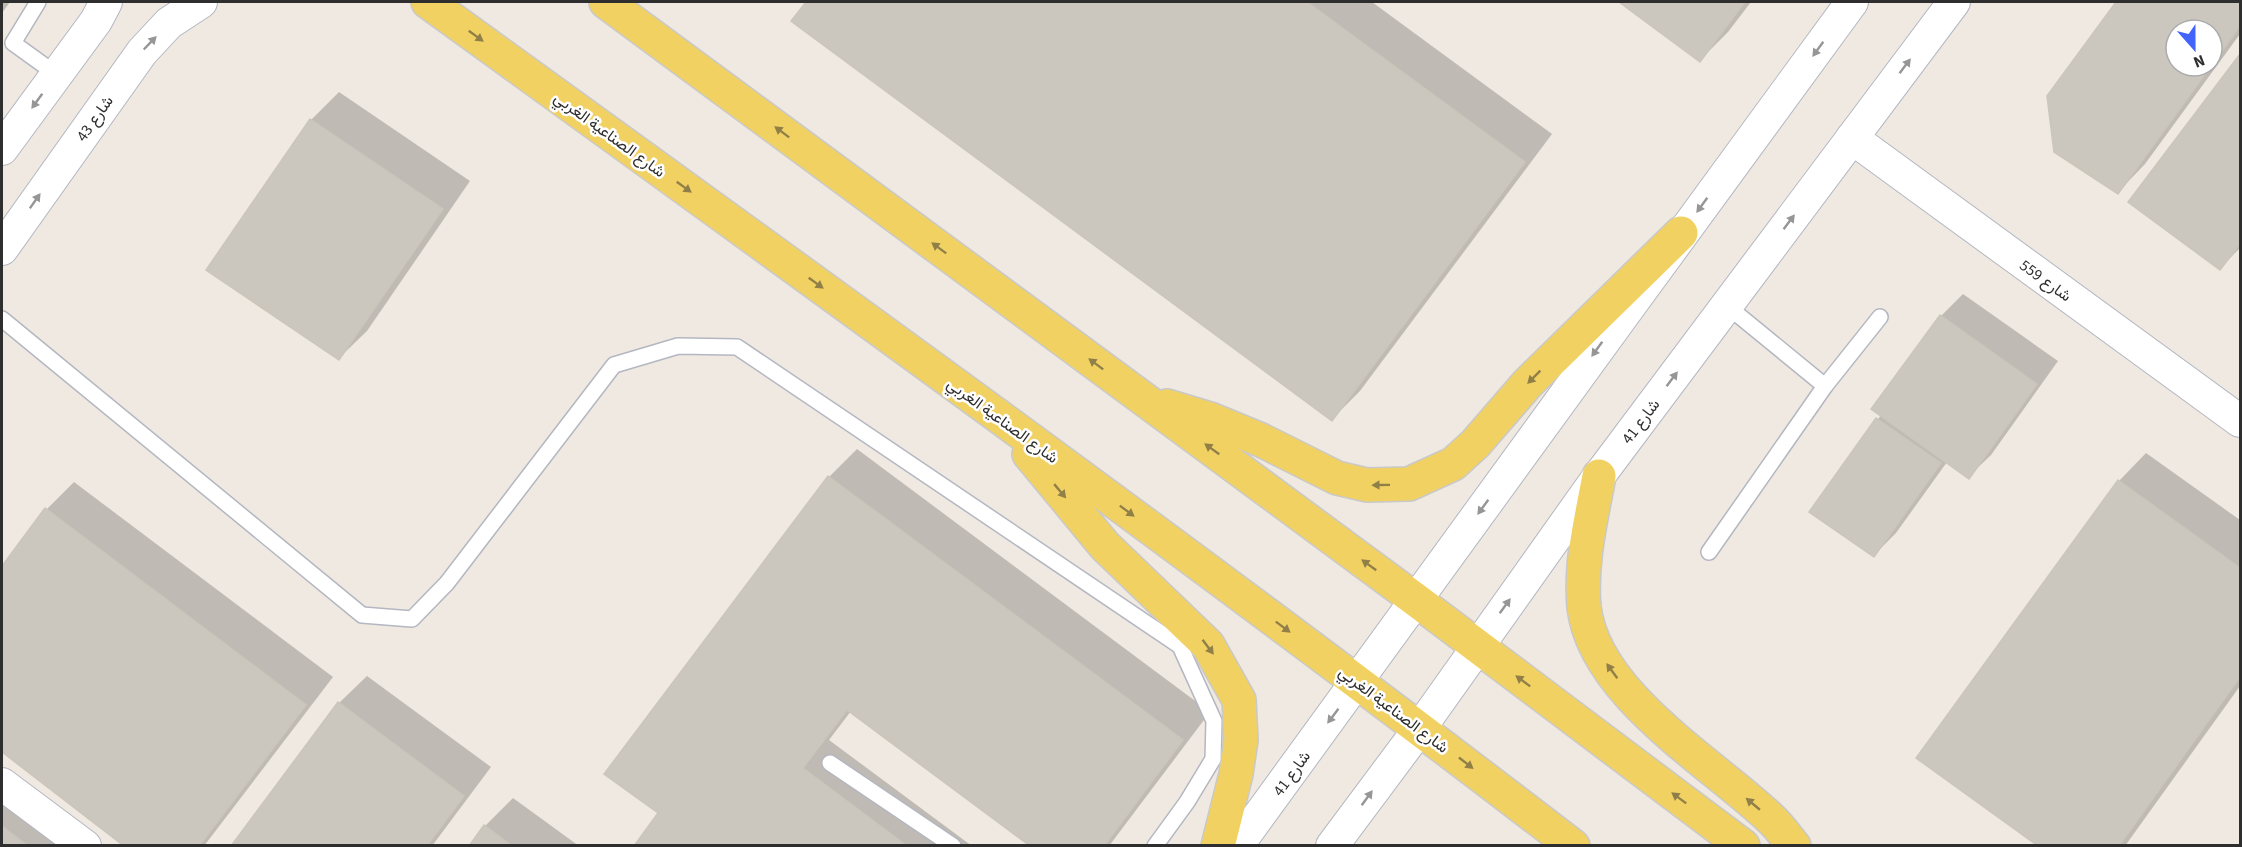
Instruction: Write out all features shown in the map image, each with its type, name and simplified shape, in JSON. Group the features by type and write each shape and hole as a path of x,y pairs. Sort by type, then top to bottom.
{"main road":[{"name":"شارع الصناعية الغربي","path":"428,2 995,414 1420,728 1573,846"},
{"path":"606,2 1416,600 1743,846"},
{"path":"1143,399 1210,419 1261,440 1337,478 1367,485 1409,484 1453,464 1475,444 1527,384 1681,233"},
{"path":"995,414 1105,546 1208,645 1239,700 1241,740 1236,774 1218,846"},
{"path":"1599,476 1585,556 1583,582 1585,609 1594,641 1608,666 1631,698 1771,819 1794,846"}],"street":[{"path":"2,149 96,21 106,2"},
{"name":"شارع 43","path":"2,249 142,52 169,23 201,2"},
{"name":"شارع 41","path":"1237,846 1681,233 1852,2"},
{"name":"شارع 41","path":"1332,846 1420,728 1476,646 1599,476 1954,2"},
{"name":"شارع 559","path":"1852,138 2241,421"},
{"path":"2,784 85,846"}],"lane":[{"path":"38,2 13,43 56,74"},
{"path":"1726,306 1825,386"},
{"path":"1709,552 1825,386 1880,316"},
{"path":"2,319 362,615 412,619 447,583 614,365 678,346 737,347 1180,646 1214,721 1213,759 1187,802 1155,846"},
{"path":"830,763 953,846"}],"building":[{"path":"806,2 1307,2 1525,162 1332,421 791,21"},
{"path":"1619,2 1742,2 1744,3 1700,62"},
{"path":"2116,2 2240,2 2240,26 2224,48 2224,18 2164,18 2164,78 2202,78 2118,194 2054,152 2047,96"},
{"path":"2240,54 2240,244 2220,270 2128,202"},
{"path":"310,119 443,209 339,360 206,270"},
{"path":"1940,315 2037,384 1969,479 1871,409"},
{"path":"1876,418 1941,463 1874,557 1809,512"},
{"path":"828,476 1183,740 1104,846 1030,846 847,710 803,768 907,846 634,846 658,813 604,774"},
{"path":"2118,480 2240,568 2240,677 2119,846 2038,846 1916,758"},
{"path":"45,508 306,705 199,846 124,846 2,752 2,566"},
{"path":"338,702 464,796 427,846 231,846"},
{"path":"484,825 512,846 469,846"},
{"path":"2,826 28,846 2,846"}]}
